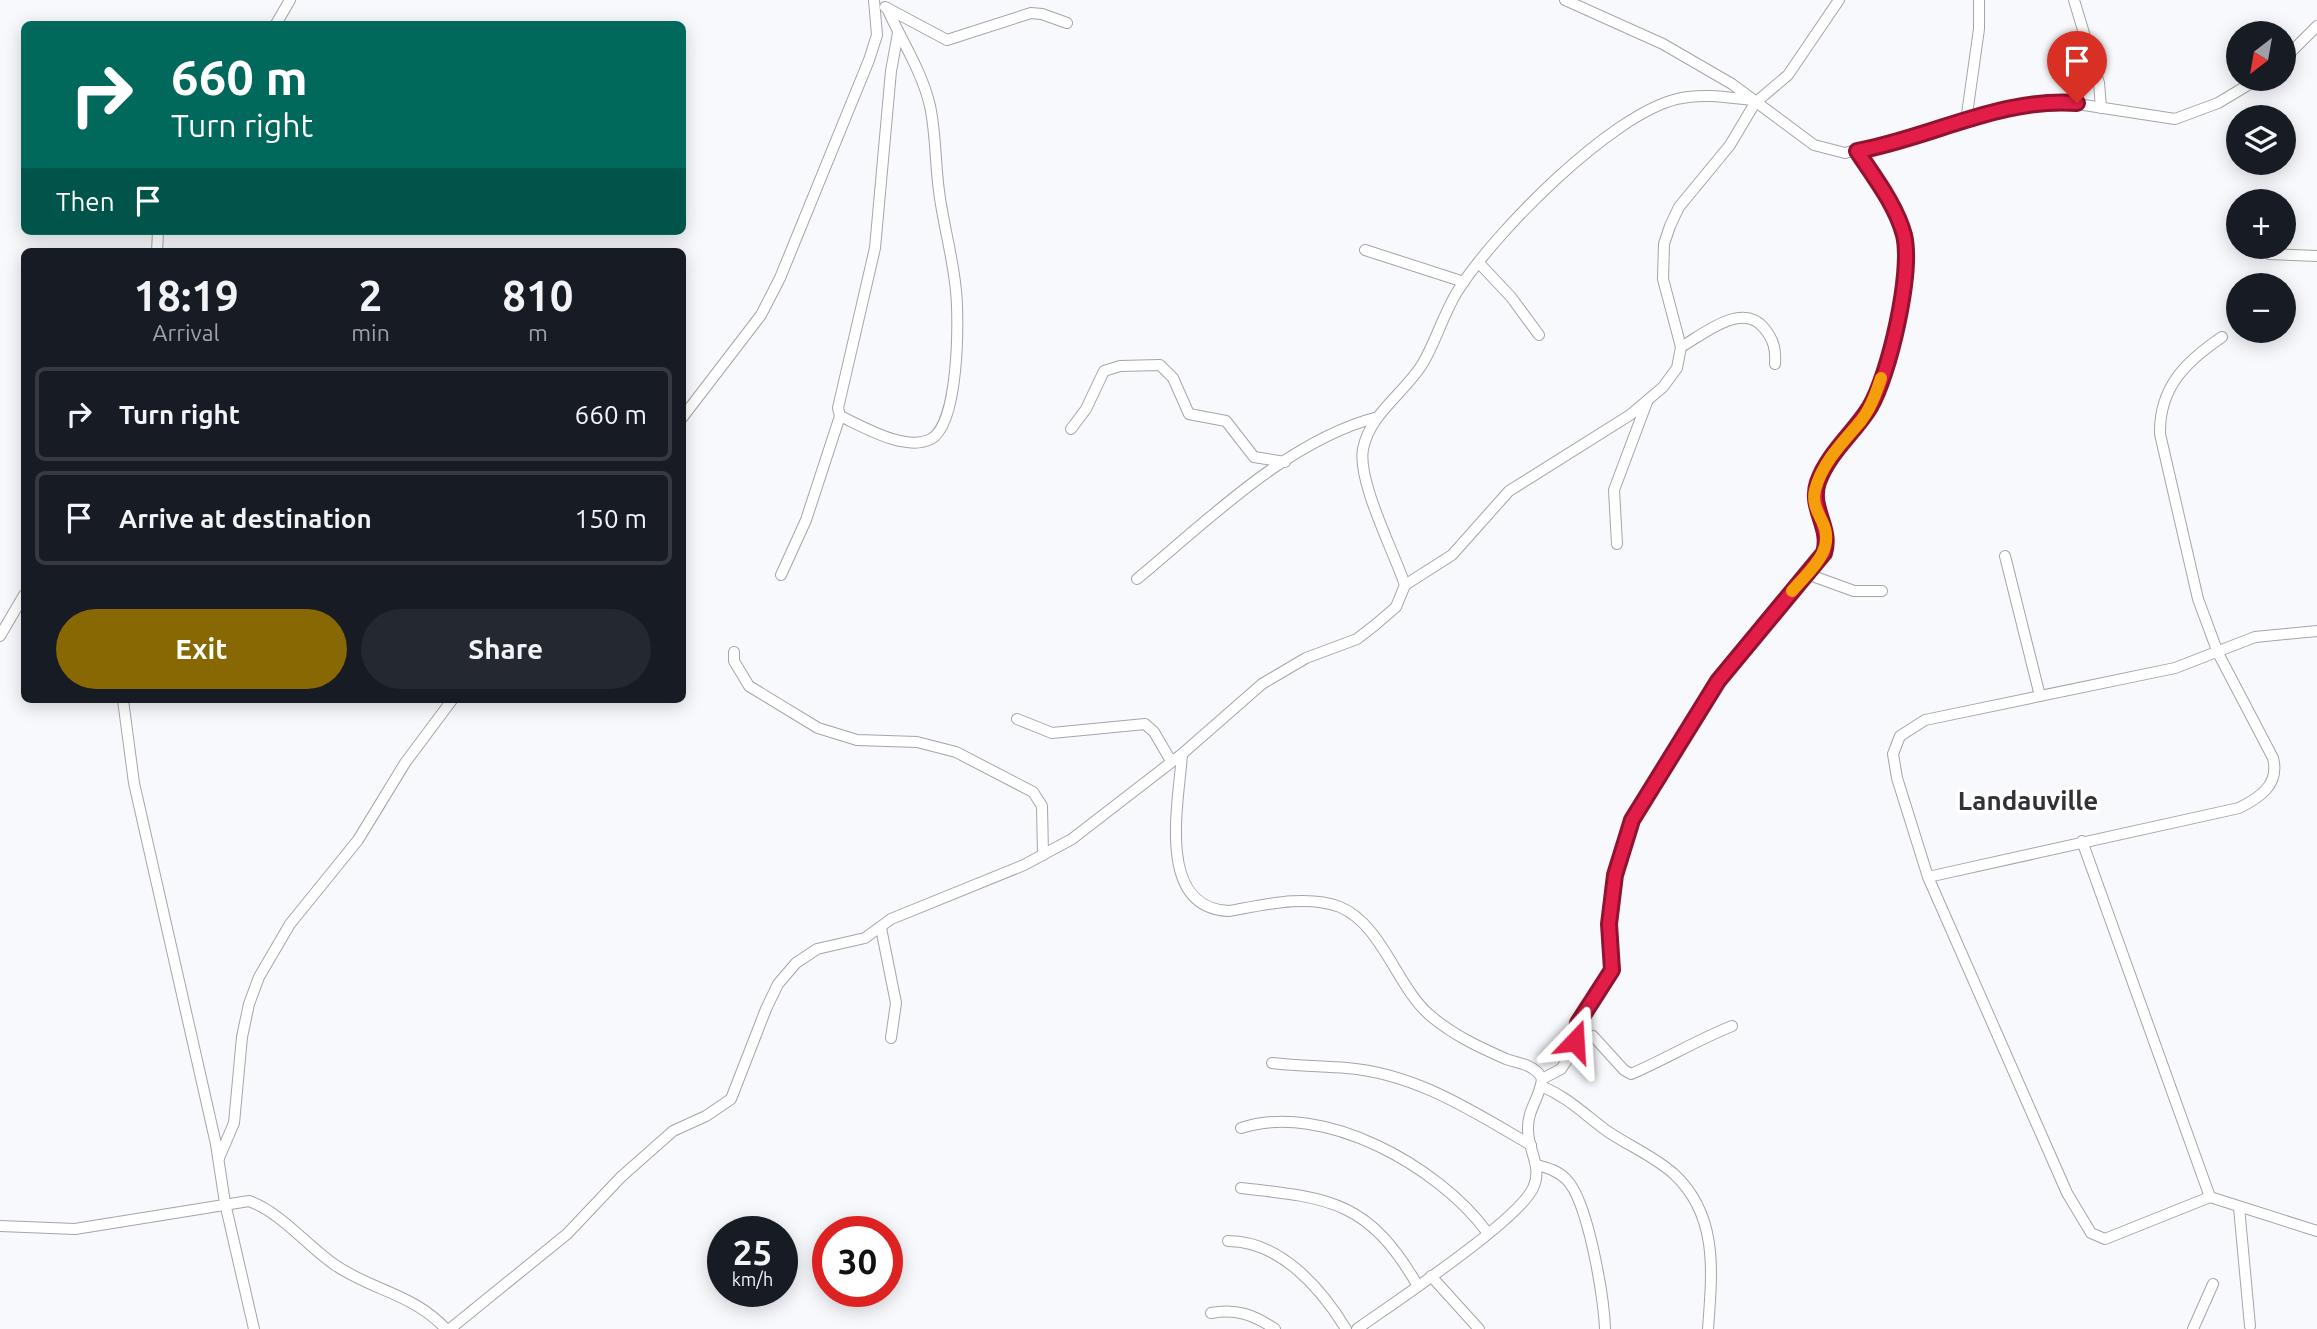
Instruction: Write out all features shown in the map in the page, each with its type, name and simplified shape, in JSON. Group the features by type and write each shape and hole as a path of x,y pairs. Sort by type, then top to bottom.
{"street":[{"path":"278,21 290,0"},
{"path":"1565,0 1662,44 1754,102 1814,145 1845,153 2002,110 2058,101 2175,120 2218,103 2238,91"},
{"path":"0,1226 75,1229 243,1200 256,1203 339,1267 412,1300 448,1329 568,1234 621,1177 673,1131 706,1116 731,1099 766,1009 778,984 796,963 817,949 865,938 903,914 1042,855 1072,839 1182,754 1262,684 1306,658 1357,639 1376,625 1396,607 1405,585 1451,555 1510,491 1597,438 1647,402 1677,368 1681,347 1663,279 1664,244 1679,207 1730,145 1754,102 1788,75 1839,0"},
{"path":"1962,122 1967,114 1979,29 1979,0"},
{"path":"2074,0 2099,83 2101,108"},
{"path":"686,413 747,336 780,278 869,60 877,35 874,2 947,40 1031,13 1042,13 1067,23"},
{"path":"840,416 886,435 919,443 934,438 950,408 956,345 956,289 943,222 934,129 922,83 887,8"},
{"path":"2296,47 2317,26"},
{"path":"781,575 806,520 840,416 838,408 879,221 891,71 898,33"},
{"path":"1405,585 1362,465 1367,436 1378,417 1422,364 1441,320 1464,282 1565,172 1622,124 1675,99 1710,96 1754,102"},
{"path":"1357,1329 1432,1276 1487,1232 1524,1202 1533,1188 1537,1165 1528,1118 1542,1083 1561,1069 1575,1041 1578,1023 1612,970 1609,924 1615,875 1632,820 1718,681 1824,553 1824,525 1815,507 1815,490 1826,465 1860,422 1877,392 1892,342 1904,276 1904,236 1882,189 1857,151"},
{"path":"1365,250 1464,282"},
{"path":"2296,255 2317,256"},
{"path":"1479,263 1539,335"},
{"path":"1681,347 1729,320 1747,316 1759,322 1773,340 1775,365"},
{"path":"1928,877 2238,808 2267,790 2275,774 2273,758 2218,653 2198,599 2160,435 2159,415 2170,385 2181,371 2222,337"},
{"path":"1071,429 1086,409 1104,371 1120,366 1160,365 1173,378 1189,414 1226,421 1254,457 1285,462"},
{"path":"1617,544 1614,490 1647,402"},
{"path":"1137,579 1228,504 1285,462 1335,431 1378,417"},
{"path":"2005,556 2040,696"},
{"path":"1807,574 1854,591 1882,591"},
{"path":"0,636 21,600"},
{"path":"2317,631 2283,632 2255,637 2175,668 1925,720 1900,736 1894,754 1898,778 1928,877 2067,1193 2091,1233 2105,1239 2210,1197 2317,1231"},
{"path":"734,652 734,661 749,686 818,728 858,740 917,742 956,752 1033,792 1042,806 1042,855"},
{"path":"123,703 134,783 219,1158 225,1203 254,1329"},
{"path":"219,1158 234,1123 242,1037 249,1004 259,978 290,924 358,840 405,763 450,703"},
{"path":"1017,719 1052,733 1145,724 1154,732 1171,761"},
{"path":"1182,754 1176,860 1189,890 1202,902 1217,910 1315,902 1340,907 1354,916 1378,943 1411,995 1449,1032 1476,1046 1530,1067 1542,1083 1674,1174 1698,1200 1706,1220 1709,1241 1708,1329"},
{"path":"2082,841 2210,1197"},
{"path":"881,928 896,1003 891,1038"},
{"path":"1575,1041 1593,1036 1624,1070 1631,1074 1682,1050 1694,1041 1732,1026"},
{"path":"1272,1063 1348,1068 1412,1082 1462,1103 1531,1144"},
{"path":"1241,1128 1296,1124 1364,1139 1455,1195 1487,1232"},
{"path":"1537,1165 1553,1170 1567,1180 1576,1195 1588,1227 1605,1329"},
{"path":"1241,1188 1310,1198 1360,1215 1383,1233 1418,1286"},
{"path":"2239,1206 2250,1326"},
{"path":"1228,1241 1244,1241 1280,1256 1332,1306 1346,1329"},
{"path":"1432,1276 1479,1329"},
{"path":"2193,1329 2213,1284"},
{"path":"1211,1313 1236,1310 1258,1318 1275,1329"}],"slow traffic":[{"path":"1792,591 1817,564 1826,545 1824,525 1815,507 1814,498 1820,477 1836,449 1871,405 1881,378"}],"district":[{"name":"Landauville","path":"2028,801"}],"route":[{"path":"1575,1041 1578,1023 1612,970 1609,924 1615,875 1632,820 1718,681 1824,553 1827,537 1815,507 1815,490 1836,449 1871,405 1884,371 1898,316 1904,276 1904,236 1882,189 1857,151 2002,110 2058,101 2077,103"}]}
